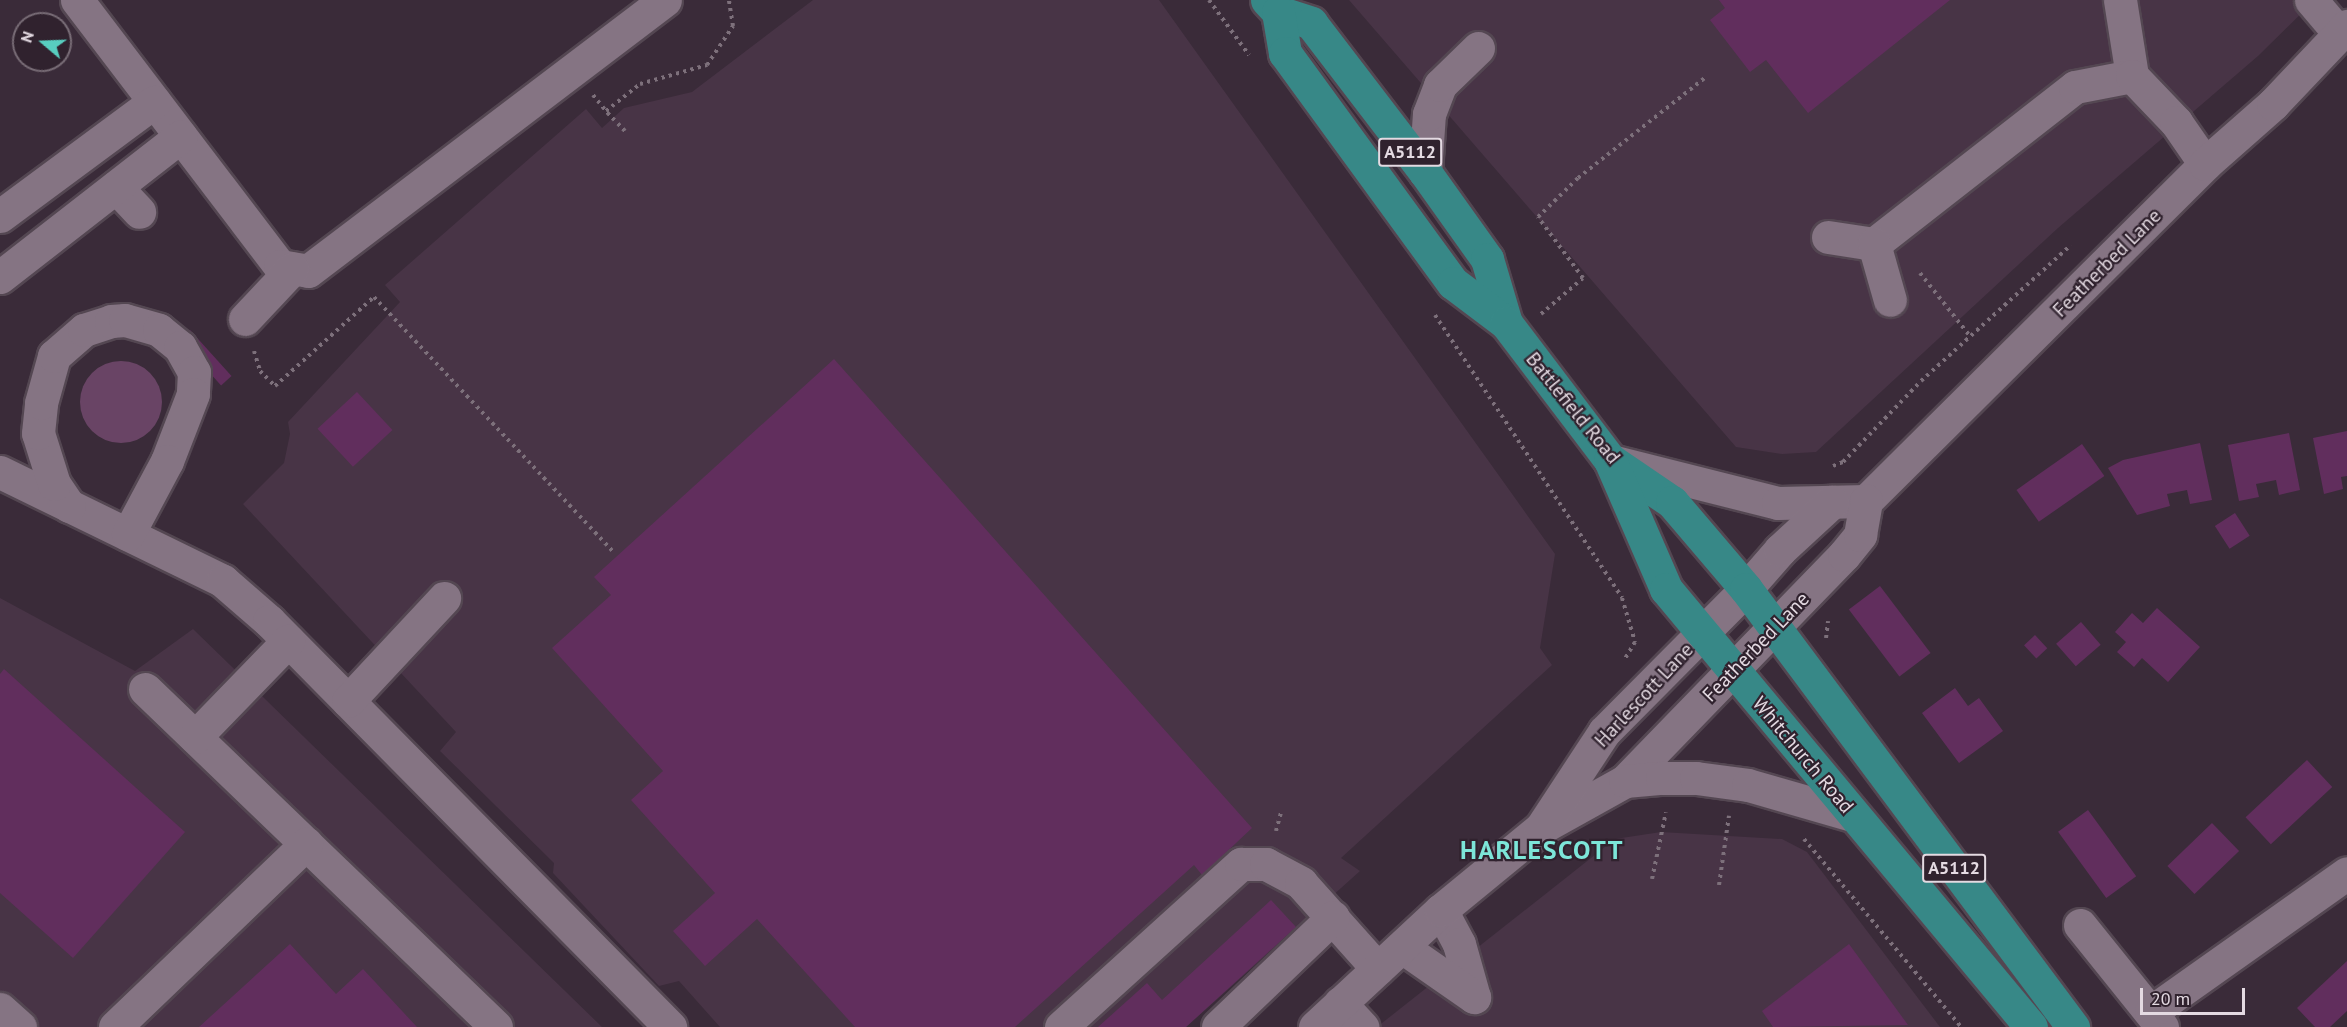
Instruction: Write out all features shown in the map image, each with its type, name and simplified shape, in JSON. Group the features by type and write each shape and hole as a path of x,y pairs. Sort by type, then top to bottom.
{"main road":[{"name":"Battlefield Road","path":"1272,6 1311,23 1425,172 1487,259 1511,329"},
{"name":"Battlefield Road","path":"1272,6 1286,53 1454,284 1511,329 1610,460 1672,502 1746,590"},
{"name":"Whitchurch Road","path":"1610,460 1666,589 1700,633 2031,1027"},
{"name":"A5112","path":"1746,590 2073,1027"}],"street":[{"path":"77,0 243,223 280,266 308,271 665,0"},
{"path":"2120,0 2132,76 2176,122 2205,164"},
{"path":"2311,0 2343,29"},
{"name":"Featherbed Lane","path":"1625,781 1776,628 1860,535 1866,501 2205,164 2273,104 2343,29"},
{"path":"1425,172 1429,114 1440,85 1478,48"},
{"path":"1828,237 1882,239 2075,87 2132,76"},
{"path":"0,216 154,102"},
{"path":"0,277 180,136"},
{"path":"116,187 138,212"},
{"path":"1882,239 1890,300"},
{"path":"245,319 292,269"},
{"path":"69,506 54,484 38,433 41,403 54,356 84,330 111,321 125,320 159,330 180,347 194,372 193,394 167,461 129,534"},
{"path":"1610,460 1757,499 1798,504 1866,501"},
{"path":"8,483 69,506 223,581 288,641 670,1027"},
{"path":"1746,590 1780,550 1832,502"},
{"name":"Harlescott Lane","path":"1314,1027 1441,910 1541,828 1604,732 1700,633 1746,590"},
{"path":"348,701 444,598"},
{"path":"195,737 288,641"},
{"path":"145,689 496,1027"},
{"path":"1541,828 1625,781 1696,778 1723,781 1852,815"},
{"path":"115,1027 306,844"},
{"path":"1061,1027 1241,864 1266,864 1300,883 1378,969"},
{"path":"2080,925 2156,1019 2347,873"},
{"path":"1402,947 1474,997 1459,944 1441,910"},
{"path":"1218,1027 1333,917"},
{"path":"1340,1003 1362,1027"},
{"path":"0,1009 20,1027"}],"path":[{"path":"606,111 640,84 707,65 733,26 729,0"},
{"path":"1511,329 1583,278 1538,217 1578,178 1707,76"},
{"path":"599,102 626,131"},
{"path":"1882,239 1970,336"},
{"path":"1822,471 1843,462 1970,336 2073,243"},
{"path":"245,319 260,371 275,386 374,297 614,553"},
{"path":"1622,598 1635,642 1623,662"},
{"path":"1652,879 1668,801"},
{"path":"1719,885 1729,811"},
{"path":"1798,835 1961,1027"}],"shaded area":[{"path":"813,0 1159,0 1555,554 1540,648 1552,665 1341,858 1360,871 1186,1027 720,1027 679,981 659,986 553,873 554,863 440,751 456,732 243,504 284,463 290,434 288,422 400,302 385,285 586,109 602,128 624,108 692,92"},
{"path":"1349,0 2315,0 2258,56 2058,228 1816,452 1782,454 1736,447"},
{"path":"121,361 137,364 150,373 159,386 162,402 159,418 150,431 137,440 121,443 105,440 92,431 83,418 80,402 83,386 92,373 105,364"},
{"path":"0,598 135,671 193,629 602,1027 0,1027"},
{"path":"1661,832 1782,839 1807,852 1940,1027 1377,1027 1615,839"}],"building":[{"path":"1719,0 1950,0 1808,113 1766,60 1750,72 1710,20 1725,8"},
{"path":"190,330 231,376 221,385 180,339"},
{"path":"834,359 1252,828 1202,875 1194,865 1015,1027 855,1027 757,919 705,966 673,931 715,893 631,800 663,771 552,648 611,595 594,577"},
{"path":"357,392 392,430 353,467 318,429"},
{"path":"2347,431 2347,476 2341,477 2343,489 2324,494 2313,438"},
{"path":"2289,433 2300,490 2279,495 2276,480 2256,484 2259,497 2239,501 2228,445"},
{"path":"2200,443 2212,500 2190,504 2187,490 2167,494 2170,506 2137,515 2108,468 2123,460"},
{"path":"2082,444 2104,476 2039,522 2016,490"},
{"path":"2235,513 2250,536 2230,549 2215,526"},
{"path":"1880,586 1931,653 1899,677 1849,609"},
{"path":"2157,608 2200,647 2168,682 2142,658 2134,667 2117,652 2126,642 2115,632 2132,613 2143,623"},
{"path":"2081,622 2101,645 2076,666 2056,644"},
{"path":"2035,635 2047,648 2036,658 2024,645"},
{"path":"4,669 185,832 73,958 0,893 0,674"},
{"path":"1955,688 1968,706 1979,698 2003,731 1959,763 1922,713"},
{"path":"2307,760 2332,787 2271,844 2246,817"},
{"path":"2088,810 2136,876 2106,898 2058,832"},
{"path":"2212,823 2239,851 2194,894 2167,866"},
{"path":"1271,900 1296,927 1186,1027 1098,1027 1147,983 1162,1000"},
{"path":"290,944 336,994 363,969 417,1027 199,1027"},
{"path":"1849,944 1908,1025 1773,1027 1762,1011"},
{"path":"2347,961 2347,1011 2330,1027 2315,1027 2297,1008"}],"district":[{"name":"HARLESCOTT","path":"1542,850"}]}
